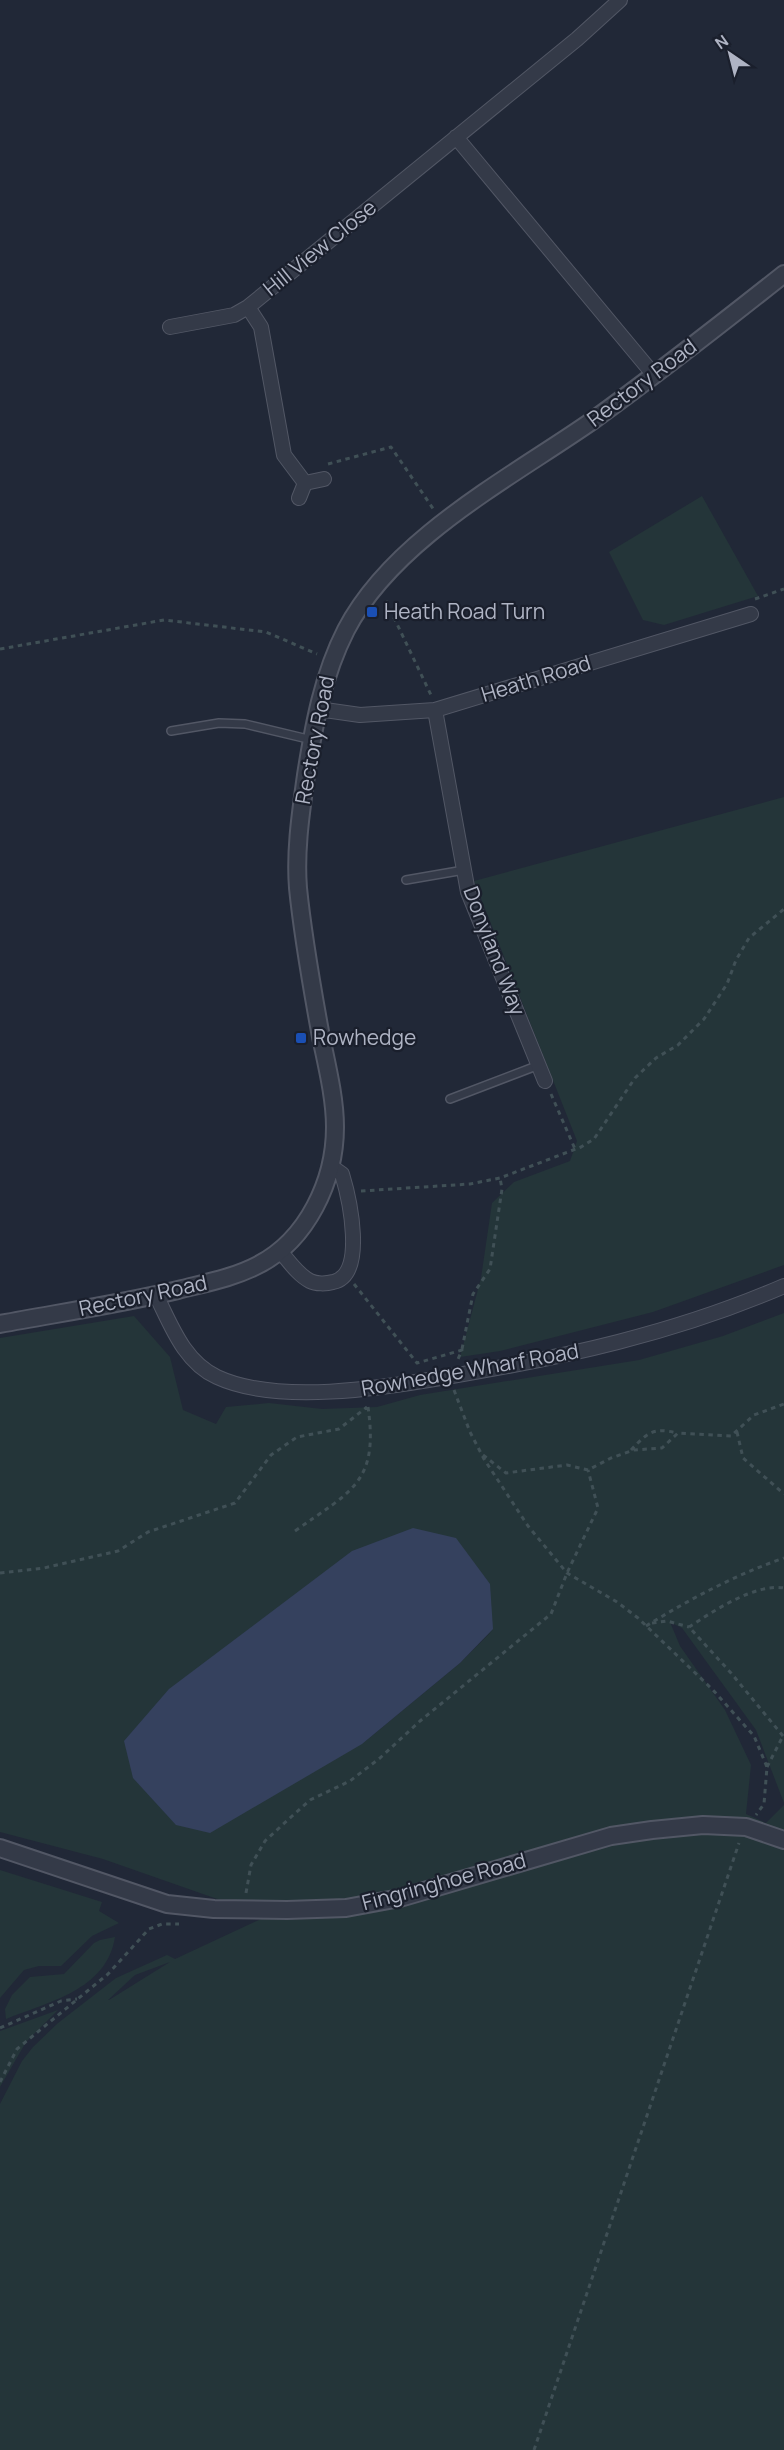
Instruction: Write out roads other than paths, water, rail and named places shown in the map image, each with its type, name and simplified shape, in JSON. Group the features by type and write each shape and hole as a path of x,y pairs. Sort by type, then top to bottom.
{"street":[{"name":"Hill View Close","path":"170,327 234,315 248,307 577,39 620,0"},
{"path":"456,137 654,375"},
{"name":"Rectory Road","path":"0,1324 156,1295 227,1278 259,1265 280,1251 304,1226 319,1199 332,1167 336,1125 310,977 298,885 301,813 318,709 332,661 348,626 378,583 397,562 444,524 654,375 784,274"},
{"path":"248,307 261,327 284,455 305,483"},
{"path":"305,483 324,479"},
{"path":"299,498 305,483"},
{"name":"Heath Road","path":"318,709 360,715 436,710 751,614"},
{"name":"Donyland Way","path":"436,710 468,892 545,1082"},
{"path":"280,1251 310,1281 325,1284 337,1281 345,1274 351,1263 353,1237 347,1191 342,1174 332,1167"},
{"name":"Rowhedge Wharf Road","path":"156,1295 174,1332 191,1359 216,1377 245,1386 278,1391 365,1390 560,1357 663,1330 738,1306 784,1286"},
{"name":"Fingringhoe Road","path":"0,1848 167,1904 245,1909 346,1908 400,1898 611,1836 703,1825 746,1827 784,1840"}],"lane":[{"path":"171,731 219,723 237,724 312,740"},
{"path":"406,880 464,870"},
{"path":"450,1099 539,1065"}],"water":[{"path":"413,1528 456,1538 490,1584 493,1629 460,1663 362,1744 210,1833 176,1825 133,1778 124,1741 169,1689 352,1551"}],"place":[{"name":"Heath Road Turn","path":"372,612"},
{"name":"Rowhedge","path":"301,1038"}]}
